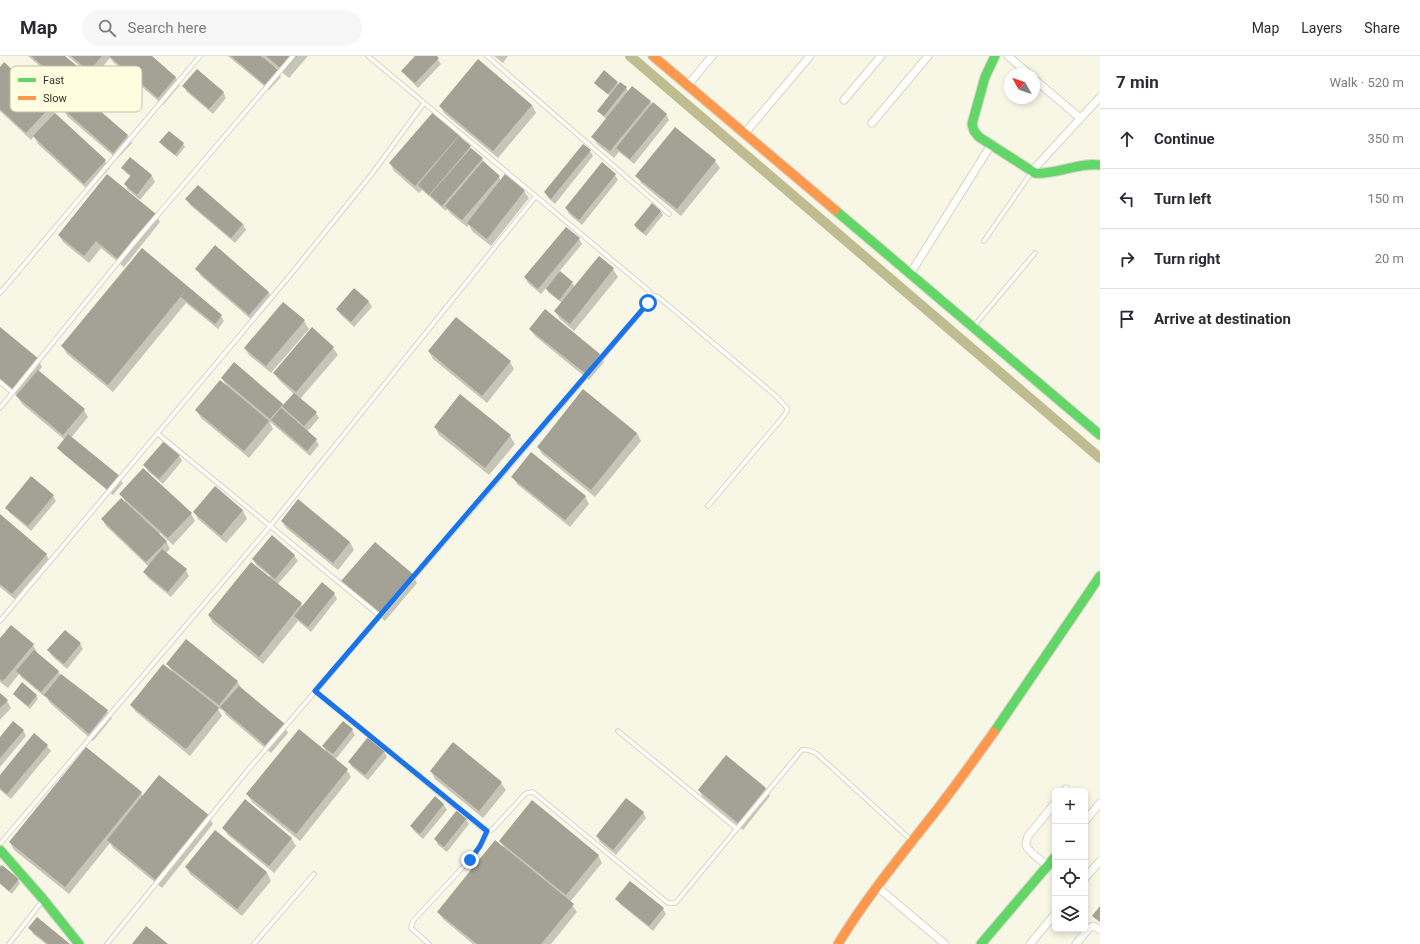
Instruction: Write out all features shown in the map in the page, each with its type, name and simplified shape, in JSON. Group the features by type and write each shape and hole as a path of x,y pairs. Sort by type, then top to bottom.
{"street":[{"path":"653,56 1100,435"},
{"path":"688,85 712,56"},
{"path":"745,133 810,56"},
{"path":"844,100 881,56"},
{"path":"872,123 928,56"},
{"path":"995,56 985,77 972,124 974,131 979,137 1036,173 1045,174 1092,164 1100,165"},
{"path":"1008,56 1022,68"},
{"path":"1040,83 1080,118"},
{"path":"1032,171 1100,96"},
{"path":"910,274 991,145"},
{"path":"838,944 876,886 946,798 1015,703 1100,576"},
{"path":"1088,817 1100,803"},
{"path":"1048,866 1029,850 1026,845 1026,841 1028,836 1052,807"},
{"path":"0,850 43,899 79,944"},
{"path":"982,944 1053,860"},
{"path":"1088,874 1100,860"},
{"path":"876,886 945,944"},
{"path":"1030,944 1052,918"},
{"path":"1076,944 1089,928 1094,926 1100,930"}],"lane":[{"path":"0,292 200,56"},
{"path":"0,408 132,245 293,56"},
{"path":"107,944 247,771 651,300 651,295 648,290 368,56"},
{"path":"487,56 669,214"},
{"path":"0,621 292,273 371,175 424,102"},
{"path":"984,241 1032,171"},
{"path":"0,844 270,525 536,196"},
{"path":"973,327 1035,253"},
{"path":"651,295 658,297 668,305 776,396 787,408 783,418 708,506"},
{"path":"0,382 13,393"},
{"path":"158,434 380,616"},
{"path":"315,691 487,831"},
{"path":"618,731 737,829"},
{"path":"487,831 493,829 526,793 533,792 665,901 672,903 678,900 799,753 806,749 817,754 912,841"},
{"path":"428,944 411,928 413,921 476,853 484,840 487,831"},
{"path":"254,944 314,874"},
{"path":"9,944 43,899"}],"building":[{"path":"31,56 65,56 77,66 43,66"},
{"path":"71,56 102,56 93,66 83,66"},
{"path":"109,56 152,56 176,77 158,98 142,84 142,66 121,66"},
{"path":"231,56 261,56 278,70 265,85"},
{"path":"266,56 297,56 284,71"},
{"path":"415,56 437,56 439,58 415,83 401,71"},
{"path":"478,59 532,105 493,151 439,106"},
{"path":"4,62 10,68 10,112 45,112 26,133 0,109 0,67"},
{"path":"197,69 224,92 209,109 182,86"},
{"path":"604,70 618,82 608,94 594,83"},
{"path":"620,82 627,87 604,116 597,111"},
{"path":"632,86 651,101 610,151 591,137"},
{"path":"653,102 667,114 630,159 616,148"},
{"path":"434,111 460,134 415,186 389,163"},
{"path":"67,112 101,112 128,135 113,153"},
{"path":"55,113 106,160 84,184 33,136"},
{"path":"675,127 716,160 677,209 635,176"},
{"path":"169,131 184,143 175,155 159,142"},
{"path":"459,136 471,146 429,195 418,185"},
{"path":"583,144 591,150 551,199 544,192"},
{"path":"471,148 483,158 442,206 430,195"},
{"path":"130,157 152,175 137,195 124,184 131,175 121,168"},
{"path":"483,161 500,176 462,220 445,206"},
{"path":"602,162 616,174 579,220 565,208"},
{"path":"107,174 156,214 119,260 96,241 84,256 58,235"},
{"path":"505,174 525,190 487,239 467,223"},
{"path":"198,185 243,224 231,238 185,199"},
{"path":"652,203 661,211 643,233 634,225"},
{"path":"566,227 580,238 538,289 524,277"},
{"path":"215,245 269,292 249,315 195,269"},
{"path":"142,248 222,315 215,324 181,297 186,290 108,385 61,346"},
{"path":"599,256 614,268 570,324 554,311"},
{"path":"560,271 573,282 559,300 546,289"},
{"path":"354,288 369,301 351,322 336,309"},
{"path":"283,302 305,320 266,366 244,348"},
{"path":"545,309 600,354 585,373 529,329"},
{"path":"456,317 511,361 482,396 428,351"},
{"path":"0,327 39,359 13,390 0,379"},
{"path":"312,327 334,347 296,392 273,373"},
{"path":"234,362 283,404 270,419 221,378"},
{"path":"38,370 85,409 63,435 16,396"},
{"path":"220,380 269,421 244,451 195,410"},
{"path":"583,389 637,433 591,490 537,447"},
{"path":"294,393 317,412 304,426 282,406"},
{"path":"460,394 511,435 485,468 434,427"},
{"path":"281,408 317,439 307,451 271,420"},
{"path":"68,434 121,477 109,491 57,448"},
{"path":"164,441 180,455 159,479 143,465"},
{"path":"531,452 586,496 565,520 511,477"},
{"path":"143,468 192,513 168,538 119,494"},
{"path":"31,476 54,495 28,526 5,508"},
{"path":"215,486 243,510 221,536 193,512"},
{"path":"121,498 167,541 146,562 101,519"},
{"path":"298,499 350,542 333,563 281,521"},
{"path":"0,514 47,554 12,594 0,584"},
{"path":"272,535 295,555 275,579 252,559"},
{"path":"375,542 414,575 380,614 341,581"},
{"path":"162,549 187,569 168,592 143,572"},
{"path":"251,562 302,603 259,657 208,615"},
{"path":"322,582 335,593 308,627 294,616"},
{"path":"11,625 34,644 3,681 0,679 0,638"},
{"path":"65,630 81,643 64,664 47,650"},
{"path":"186,639 238,681 219,705 166,664"},
{"path":"34,650 59,671 41,692 16,671"},
{"path":"163,664 219,708 186,749 130,705"},
{"path":"61,674 108,710 89,734 44,695"},
{"path":"22,682 37,695 28,706 13,694"},
{"path":"239,686 285,724 266,746 220,707"},
{"path":"0,693 8,700 0,708"},
{"path":"13,721 24,730 0,758 0,737"},
{"path":"343,721 353,729 333,754 322,746"},
{"path":"299,729 348,769 296,834 246,794"},
{"path":"34,733 48,745 7,794 0,788 0,775"},
{"path":"368,737 385,750 365,775 348,762"},
{"path":"453,742 502,782 479,811 430,771"},
{"path":"86,747 142,792 65,887 9,842"},
{"path":"726,755 766,788 738,823 698,790"},
{"path":"159,775 210,816 157,881 107,840"},
{"path":"435,796 444,804 420,834 410,826"},
{"path":"626,798 644,812 613,850 596,836"},
{"path":"245,799 292,838 269,866 222,828"},
{"path":"532,800 599,855 566,895 499,841"},
{"path":"457,810 467,818 444,847 434,839"},
{"path":"215,830 267,872 237,909 185,867"},
{"path":"495,840 574,904 541,944 477,944 437,912"},
{"path":"2,865 19,879 9,891 0,883 0,868"},
{"path":"630,881 664,908 649,926 615,899"},
{"path":"1100,906 1100,922 1092,916"},
{"path":"37,917 70,944 48,944 28,928"},
{"path":"146,926 168,944 132,944"}],"waterway":[{"path":"630,56 1100,458"}],"traffic: fast":[{"path":"995,56 985,77 972,124 974,131 979,137 1035,173 1051,172 1084,165 1100,165"},
{"path":"835,210 1100,435"},
{"path":"994,732 1100,576"},
{"path":"0,850 43,899 79,944"},
{"path":"981,944 1052,860"}],"traffic: slow":[{"path":"653,56 835,210"},
{"path":"838,944 871,894 948,795 994,732"}],"route":[{"path":"470,860 484,840 487,831 315,691 472,510 648,303"}]}
